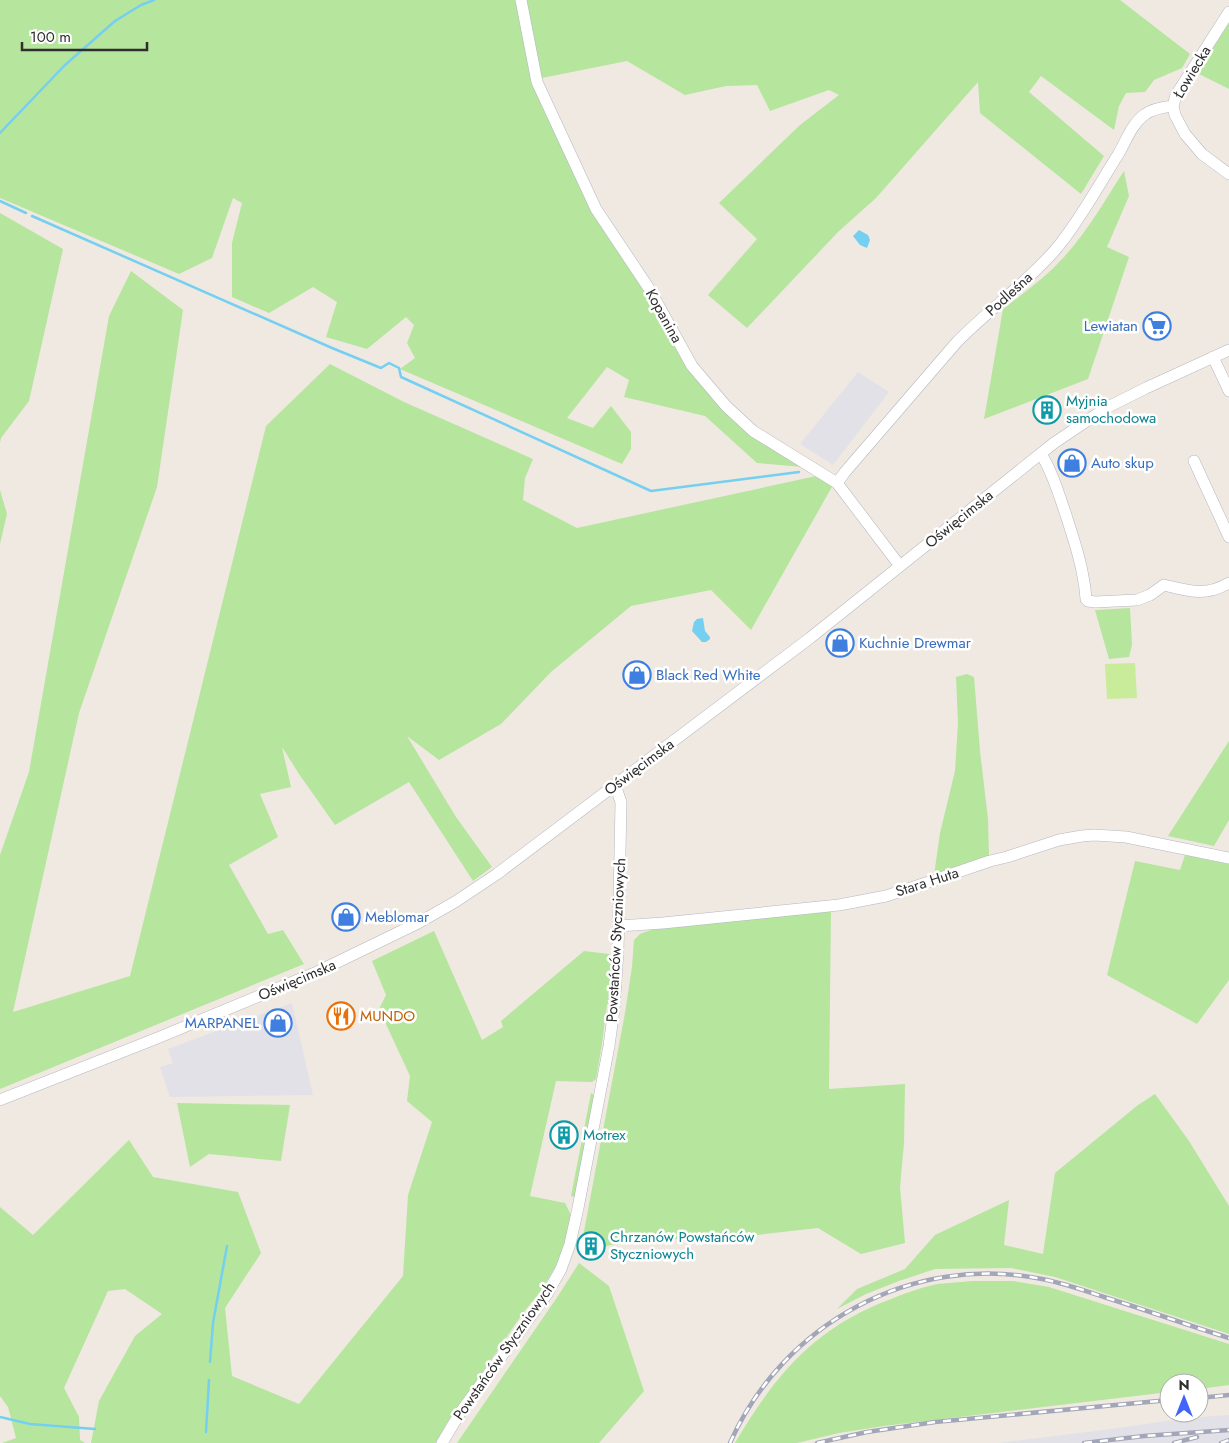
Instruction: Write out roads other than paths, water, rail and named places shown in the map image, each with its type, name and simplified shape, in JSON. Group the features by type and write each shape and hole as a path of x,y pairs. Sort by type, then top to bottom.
{"street":[{"name":"Kopanina","path":"521,0 537,82 596,209 650,290 692,366 726,406 754,431 837,483 900,566"},
{"name":"Łowiecka","path":"1229,12 1176,95 1173,106 1175,116 1185,134 1202,154 1229,174"},
{"name":"Podleśna","path":"837,483 956,343 1058,247 1078,219 1139,120 1151,110 1173,106"},
{"name":"Oświęcimska","path":"0,1100 317,972 410,928 455,902 490,878 810,638 1040,454 1082,423 1106,408 1146,388 1229,350"},
{"path":"1213,358 1229,391"},
{"path":"1040,454 1054,479 1074,538 1086,599 1088,601 1137,600 1150,595 1164,584 1196,592 1209,592 1229,583"},
{"path":"1194,461 1229,537"},
{"name":"Powstańców Styczniowych","path":"442,1443 460,1413 547,1294 561,1269 570,1244 609,1046 614,999 619,926 621,802 615,785"},
{"name":"Stara Huta","path":"619,926 829,906 886,896 990,861 1059,840 1082,836 1126,837 1229,858"}],"water":[{"path":"859,230 868,235 870,240 867,248 860,245 853,236"},
{"path":"703,618 705,631 710,637 706,642 702,642 692,631 694,622 697,619"}],"waterway":[{"path":"0,133 65,65 115,21 141,5 154,0"},
{"path":"0,201 26,213"},
{"path":"32,216 332,348 381,368 389,363 399,368 401,377 651,491 799,472"},
{"path":"210,1362 213,1323 227,1246"},
{"path":"206,1432 209,1380"},
{"path":"0,1417 30,1424 95,1429"}],"railway":[{"path":"730,1443 753,1400 783,1363 818,1332 858,1306 901,1288 946,1277 994,1274 1042,1279 1081,1289 1229,1338"},
{"path":"1209,1397 1229,1395"},
{"path":"817,1443 867,1432 935,1422 1159,1401"},
{"path":"1084,1443 1144,1436 1229,1430"},
{"path":"1174,1443 1197,1437"},
{"path":"1221,1443 1229,1440"}],"place":[{"name":"Lewiatan","path":"1157,326"},
{"name":"Myjnia samochodowa","path":"1047,410"},
{"name":"Auto skup","path":"1072,463"},
{"name":"Kuchnie Drewmar","path":"840,643"},
{"name":"Black Red White","path":"637,675"},
{"name":"Meblomar","path":"346,917"},
{"name":"MUNDO","path":"341,1016"},
{"name":"MARPANEL","path":"278,1023"},
{"name":"Motrex","path":"564,1135"},
{"name":"Chrzanów Powstańców Styczniowych","path":"591,1246"}]}
